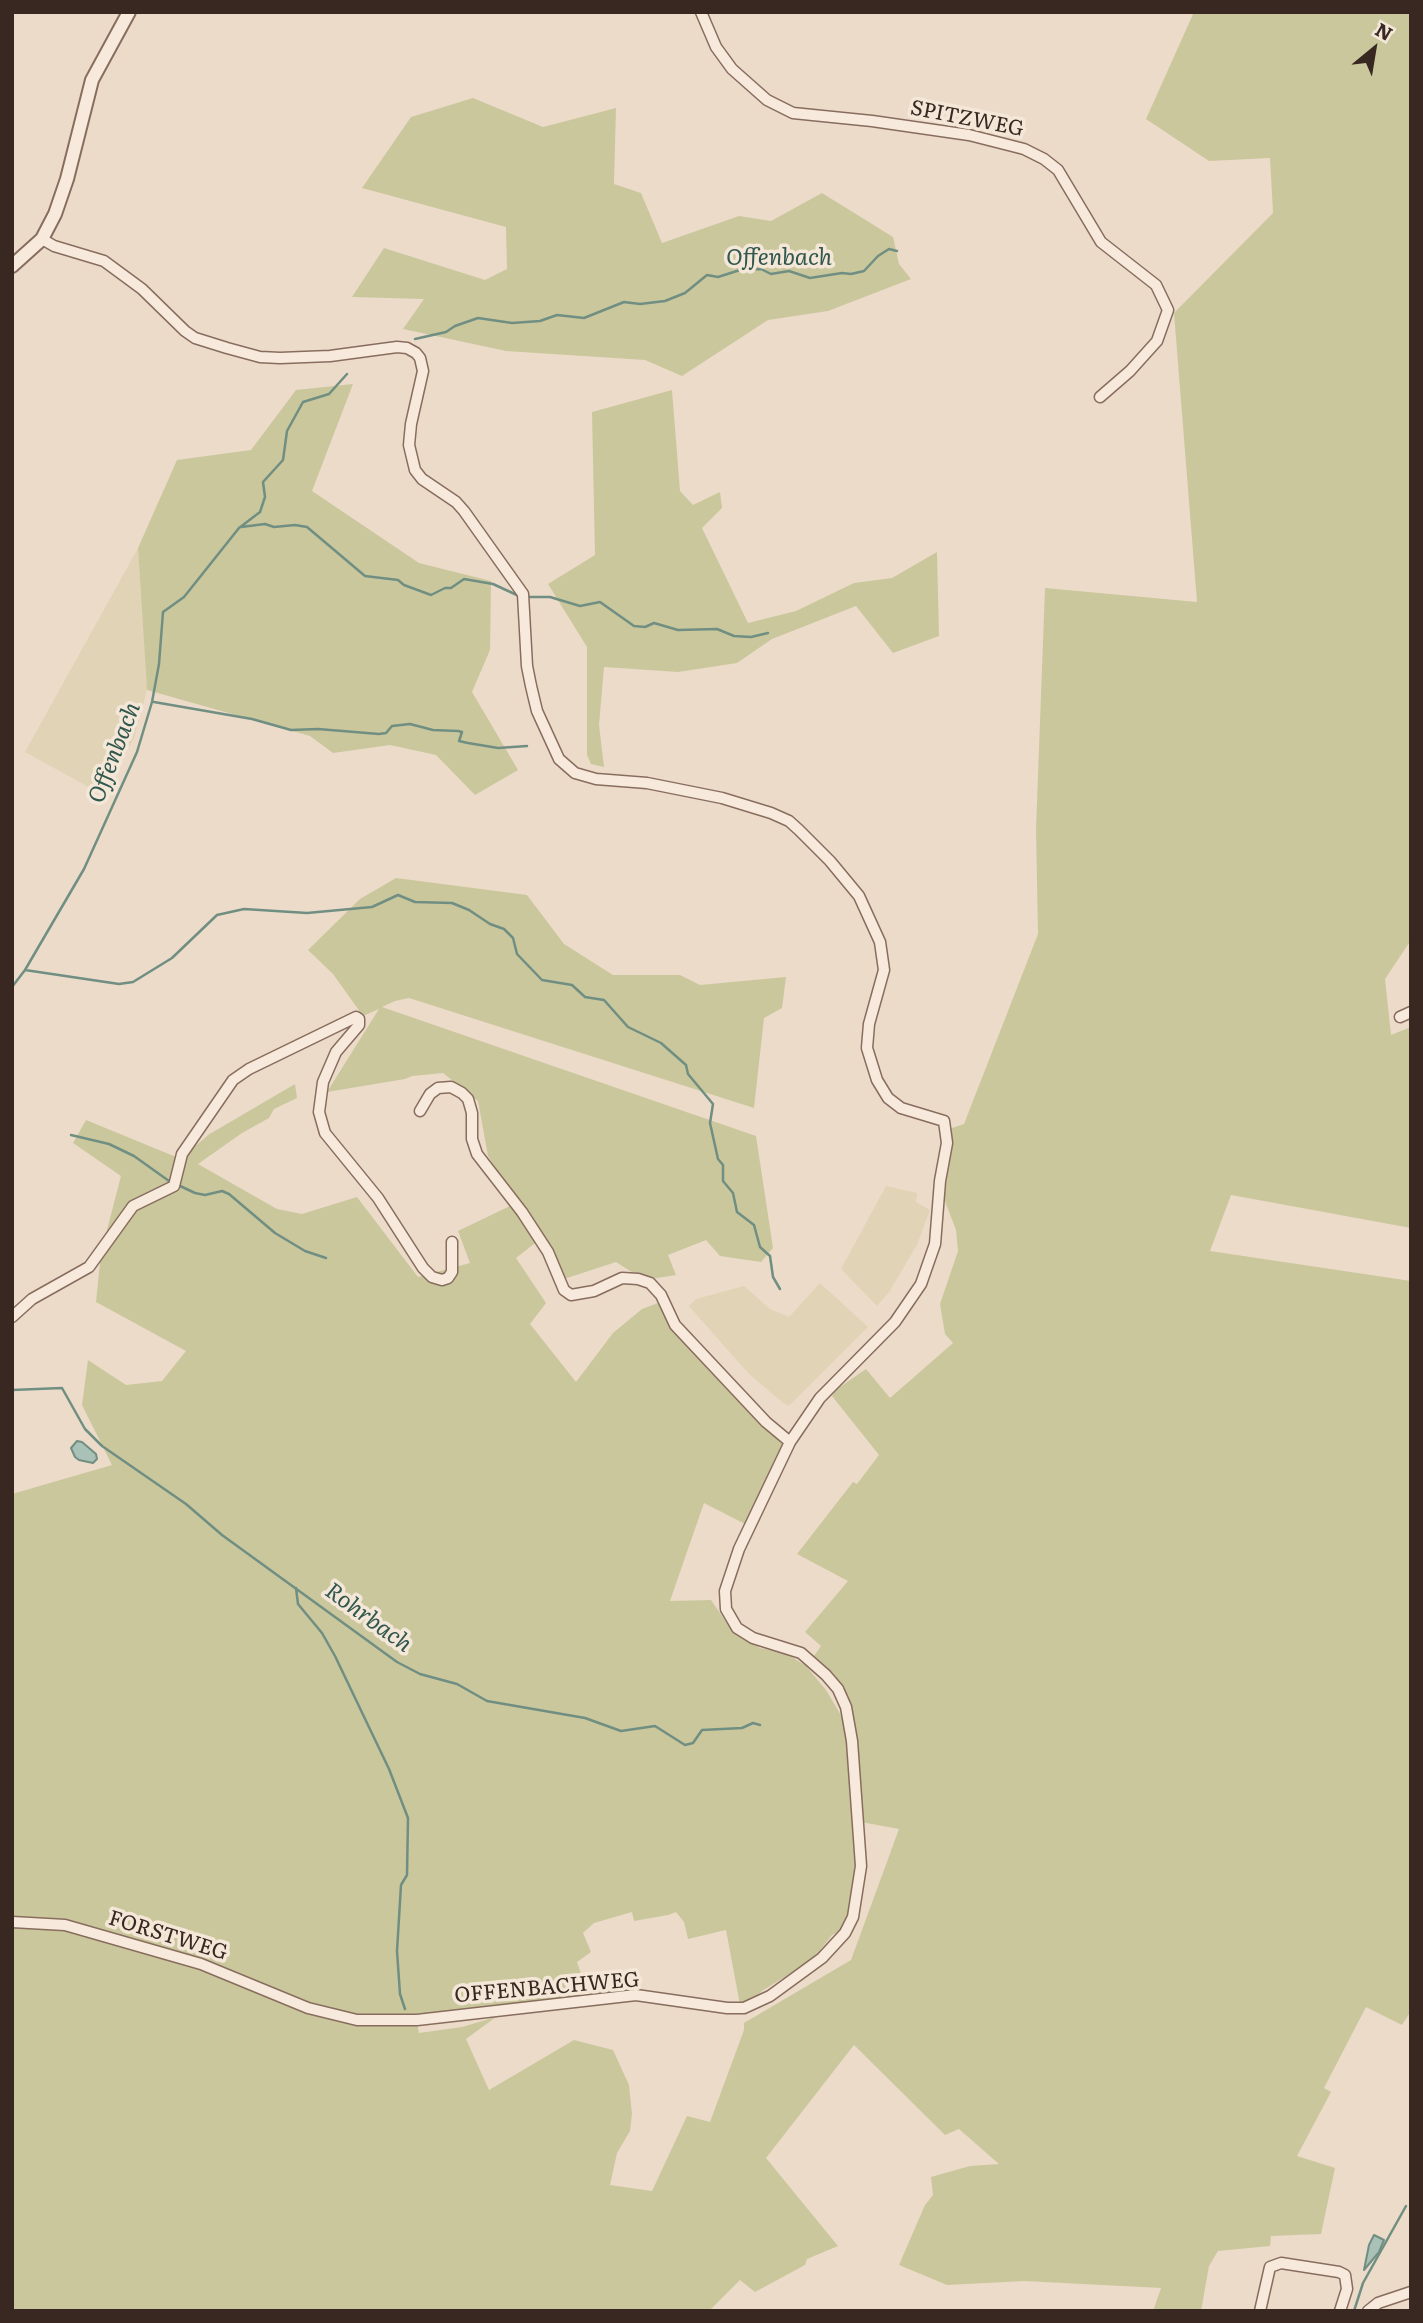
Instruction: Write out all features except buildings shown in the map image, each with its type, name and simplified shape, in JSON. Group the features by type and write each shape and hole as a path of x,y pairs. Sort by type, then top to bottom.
{"street":[{"path":"12,267 42,239 60,201 92,80 129,12"},
{"name":"SPITZWEG","path":"701,12 716,47 732,68 767,100 793,114 872,121 969,135 1024,149 1053,165 1063,177 1101,242 1157,285 1168,310 1157,341 1130,371 1100,397"},
{"name":"OFFENBACHWEG","path":"42,239 54,246 104,261 142,289 185,331 195,338 227,348 260,357 280,358 330,356 397,347 412,350 420,359 423,371 410,435 415,470 422,479 456,502 464,511 523,594 526,654 531,686 537,711 559,759 575,773 596,779 647,783 722,798 789,821 830,861 859,896 880,942 884,970 869,1024 867,1048 882,1090 893,1102 907,1111 946,1123 947,1143 940,1181 935,1244 921,1283 895,1322 820,1398 790,1442 738,1549 724,1602 734,1623 744,1634 795,1649 826,1675 838,1689 846,1707 852,1741 861,1866 853,1917 845,1933 822,1958 783,1988 744,2008 716,2007 636,1995 417,2020 357,2020 308,2008"},
{"path":"1400,1017 1411,1012"},
{"path":"12,1317 32,1299 89,1267 133,1206 174,1186 182,1153 233,1080 249,1069 356,1017 359,1019 359,1025 336,1052 323,1082 319,1112 326,1133 378,1198 422,1268 432,1277 442,1280 448,1278 452,1272 452,1242"},
{"path":"420,1111 430,1094 438,1088 451,1087 462,1093 468,1099 472,1113 472,1139 477,1154 522,1212 541,1242 564,1290 571,1295 594,1291 622,1278 650,1283 661,1295 675,1325 765,1422 790,1442"},
{"name":"FORSTWEG","path":"12,1922 65,1925 189,1961 239,1978 308,2008"},
{"path":"1260,2311 1270,2267 1281,2263 1345,2275 1348,2289 1340,2311"},
{"path":"1368,2311 1378,2303 1411,2292"}],"shaded area":[{"path":"1194,12 1411,12 1411,940 1385,979 1391,1035 1411,1027 1411,1228 1231,1195 1210,1251 1411,1281 1411,2011 1402,2025 1366,2007 1324,2088 1331,2092 1297,2156 1335,2168 1321,2234 1271,2236 1270,2246 1218,2251 1209,2266 1201,2311 1153,2311 1161,2288 1024,2281 947,2285 899,2265 925,2205 933,2195 931,2177 970,2166 999,2164 959,2129 945,2135 854,2045 766,2158 838,2246 807,2259 805,2265 755,2292 740,2280 709,2311 12,2311 12,1494 112,1465 82,1405 88,1360 126,1385 162,1381 186,1351 96,1302 101,1253 121,1176 73,1143 86,1120 181,1159 208,1135 295,1084 297,1098 274,1109 269,1118 198,1164 277,1209 302,1214 357,1197 418,1277 470,1263 458,1231 514,1204 539,1240 516,1258 546,1303 530,1324 576,1382 613,1333 642,1309 661,1302 757,1418 784,1446 747,1525 704,1503 670,1601 711,1600 733,1632 760,1648 786,1653 806,1666 826,1690 842,1717 844,1728 849,1730 857,1862 852,1908 840,1931 832,1935 818,1953 802,1966 754,1999 740,2005 726,1930 688,1939 684,1922 676,1912 634,1921 632,1912 594,1923 583,1933 591,1952 577,1962 589,1997 489,2006 416,2019 419,2033 462,2027 496,2017 466,2039 489,2090 574,2040 613,2050 629,2085 632,2114 630,2131 617,2153 610,2185 652,2191 687,2116 710,2122 744,2030 744,2023 851,1960 899,1829 861,1822 859,1759 846,1694 833,1673 814,1656 821,1646 805,1632 848,1581 797,1554 853,1482 857,1484 879,1455 832,1396 837,1389 866,1369 890,1398 953,1343 945,1334 940,1304 958,1251 956,1230 943,1196 949,1129 964,1124 1038,934 1036,829 1045,588 1197,602 1174,313 1273,213 1270,158 1209,161 1146,119"},
{"path":"473,98 543,127 616,108 614,184 641,193 662,243 739,216 771,221 822,193 893,237 899,264 911,279 828,311 768,320 682,376 645,360 506,351 403,329 424,299 352,297 384,248 485,280 507,269 506,227 362,188 411,117"},
{"path":"353,384 312,491 419,563 491,581 490,650 472,692 518,770 475,795 436,755 390,745 333,753 310,736 147,690 138,548 177,460 251,450 296,390"},
{"path":"672,390 680,491 693,505 720,492 722,508 702,528 748,623 796,611 854,583 892,578 937,552 939,636 893,653 856,606 772,639 737,663 678,672 604,667 599,725 604,767 591,764 587,755 587,647 548,584 595,555 592,412"},
{"path":"138,548 147,690 134,738 115,773 92,789 25,752"},
{"path":"396,878 527,895 564,944 613,975 680,975 700,985 786,977 782,1008 764,1018 754,1108 409,998 382,1007 756,1136 773,1248 761,1262 720,1256 706,1240 668,1255 676,1275 651,1279 616,1262 564,1279 544,1235 517,1202 488,1156 478,1101 443,1073 327,1092 379,1009 363,1016 333,974 308,950 360,899"},
{"path":"886,1186 917,1193 916,1202 930,1210 917,1245 889,1292 877,1306 841,1269"},
{"path":"820,1283 868,1327 789,1406 748,1373 689,1306 696,1299 744,1286 770,1309 789,1317"},
{"path":"77,1441 96,1454 97,1459 93,1463 75,1457 71,1448"},
{"path":"1374,2235 1384,2240 1379,2252 1364,2270 1369,2245"}],"waterway":[{"name":"Offenbach","path":"415,339 446,332 478,318 512,323 540,321 557,315 584,318 624,302 640,304 665,301 685,293 707,275 718,277 740,270 761,269 771,274 789,271 810,278 851,274 864,271 889,249 897,251"},
{"name":"Offenbach","path":"12,987 25,970 84,869 137,752 152,702 159,664 163,612 184,597 239,528 260,512 265,497 263,482 283,460 287,431 303,402 329,394 347,374"},
{"path":"241,527 265,524 274,527 307,527 365,576 398,580 431,595 451,588 464,579 493,584 519,596"},
{"path":"528,597 550,597 580,606 600,602 634,626 645,627 654,623 678,630 717,629 734,636 751,637 768,633"},
{"path":"154,702 252,719 291,730 318,729 379,734 386,733 392,726 410,724 433,730 462,732 459,741 468,743 498,748 527,746"},
{"path":"25,970 119,984 133,982 172,958 217,915 244,909 307,913 372,907 398,895 415,902 452,903 469,910 490,924 504,929 513,938 517,954 542,980 572,985 585,997 604,1000 628,1027 661,1043 686,1065 688,1074 713,1104 710,1123 718,1159 723,1165 723,1181 733,1193 737,1212 754,1225 760,1247 770,1256 773,1277 780,1289"},
{"path":"71,1135 109,1144 134,1156 169,1181"},
{"path":"178,1185 205,1195 222,1191 229,1194 275,1233 305,1251 326,1258"},
{"name":"Rohrbach","path":"12,1390 62,1388 85,1429 102,1446 186,1504 222,1535 397,1662 420,1674 457,1684 487,1701 585,1718 621,1731 655,1726 685,1745 693,1743 702,1730 742,1728 753,1723 760,1725"},
{"path":"296,1588 298,1604 322,1633 335,1656 389,1769 408,1818 407,1875 401,1885 397,1951 400,1994 405,2009"},
{"path":"1354,2311 1363,2283 1406,2206"}]}
